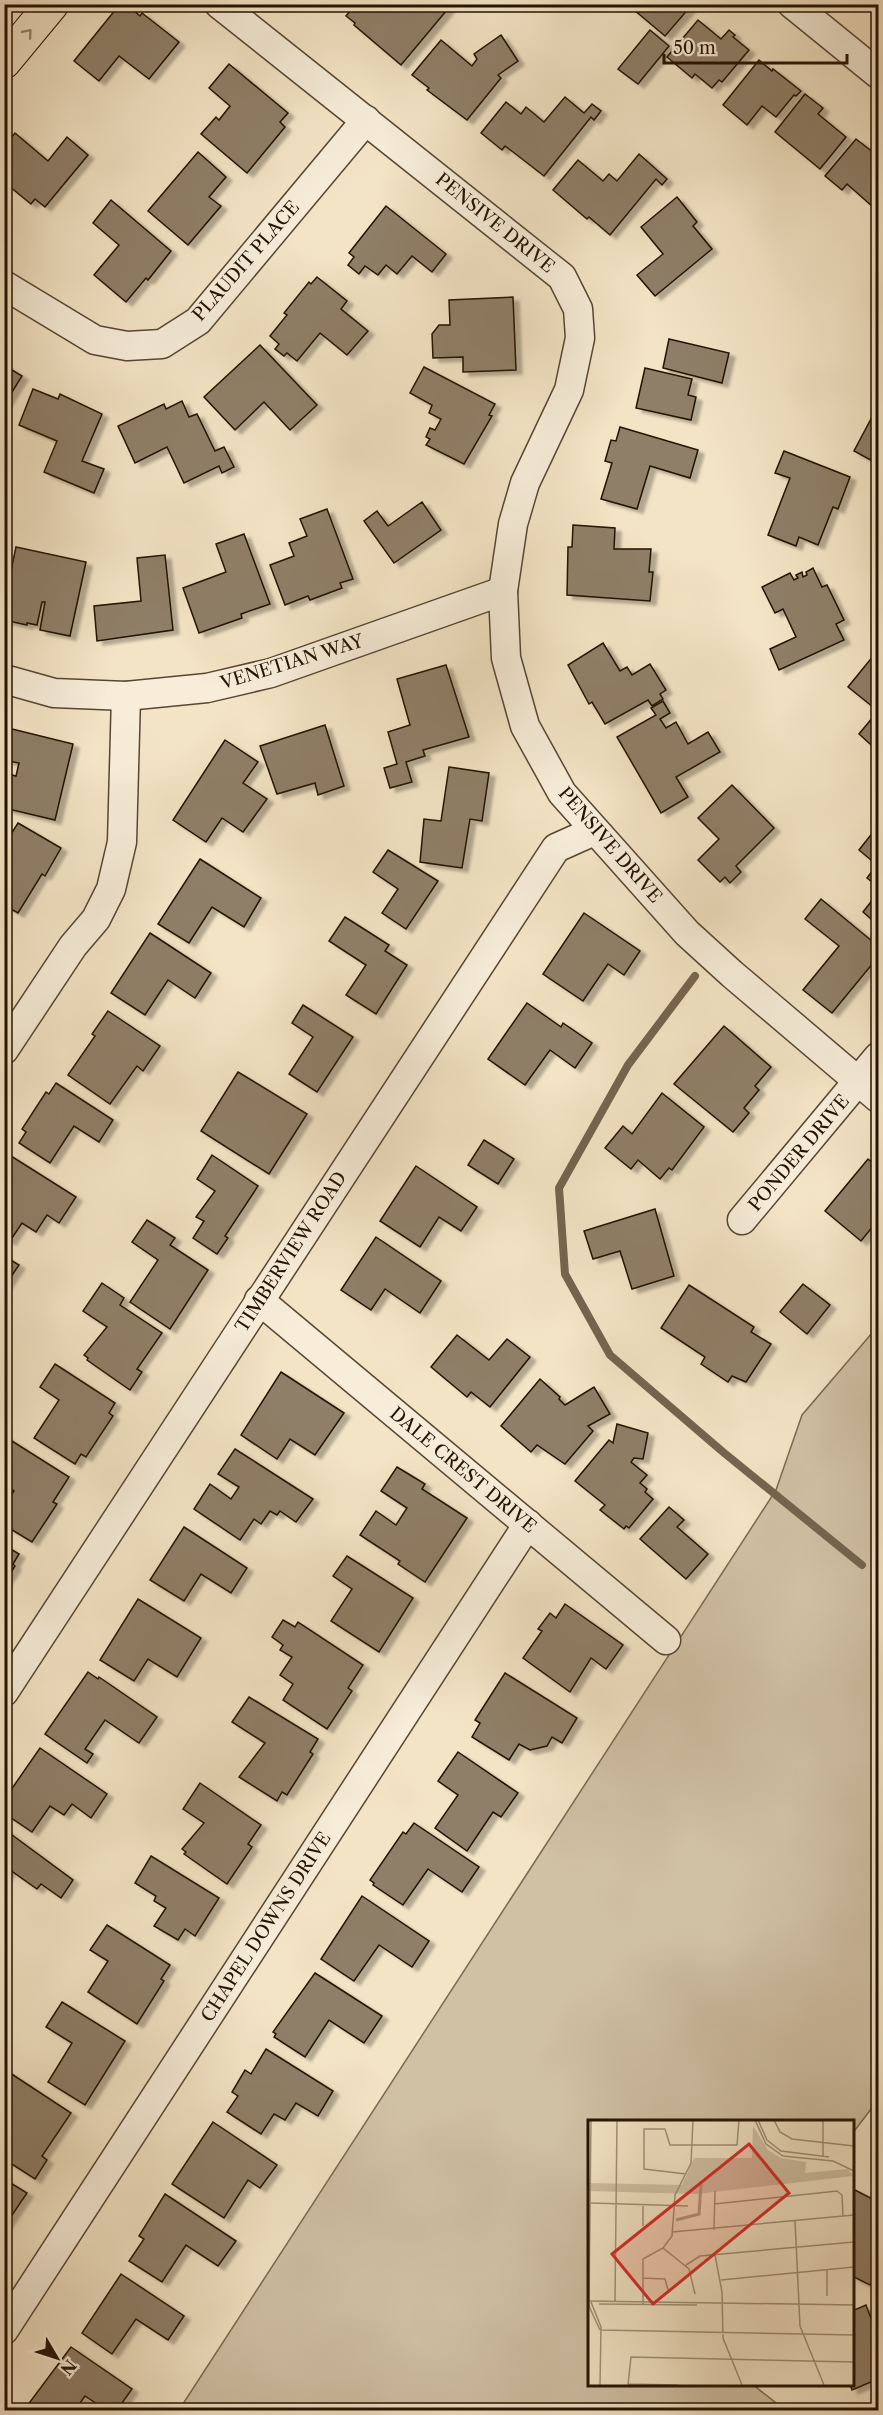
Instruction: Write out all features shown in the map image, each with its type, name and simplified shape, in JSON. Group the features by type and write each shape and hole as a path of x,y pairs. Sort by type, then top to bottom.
{"main road":[{"path":"4,62 52,4"}],"street":[{"name":"PENSIVE DRIVE","path":"219,4 562,277 578,309 580,338 569,390 525,483 513,524 503,591 506,658 525,726 562,793 687,933 868,1089"},
{"path":"792,4 879,74"},
{"name":"PLAUDIT PLACE","path":"4,285 95,340 127,346 162,344 198,321 366,120"},
{"name":"VENETIAN WAY","path":"4,679 54,693 126,696 207,688 271,673 503,591"},
{"path":"4,1050 73,946 96,919 111,890 122,842 126,696"},
{"name":"TIMBERVIEW ROAD","path":"4,1692 556,848 594,831"},
{"name":"PONDER DRIVE","path":"742,1220 868,1089 879,1057"},
{"name":"DALE CREST DRIVE","path":"259,1300 666,1640"},
{"name":"CHAPEL DOWNS DRIVE","path":"4,2330 528,1524"}],"shaded area":[{"path":"878,1326 878,2100 853,2133 853,2120 588,2120 588,2385 753,2385 785,2410 179,2410 776,1490 802,1415"}],"building":[{"path":"120,4 126,4 140,16 142,13 179,42 149,79 119,56 99,81 74,61"},
{"path":"356,4 402,4 407,9 411,4 452,4 401,65 346,16"},
{"path":"627,4 687,4 690,7 665,36"},
{"path":"698,20 721,39 729,30 735,35 733,37 749,50 722,82 719,80 712,88 695,74 692,78 667,57"},
{"path":"650,30 669,46 638,84 618,69"},
{"path":"501,35 518,61 498,75 501,78 467,120 427,90 429,88 412,75 441,40 472,66 477,59 474,54"},
{"path":"759,60 801,91 796,96 794,95 776,117 762,106 747,125 723,105"},
{"path":"229,64 288,113 280,122 285,127 247,173 201,134 216,117 219,120 230,106 209,88"},
{"path":"805,94 823,108 818,114 846,137 820,169 775,132"},
{"path":"565,97 584,113 592,104 601,111 594,120 591,117 544,176 505,146 502,150 481,133 506,102 521,114 526,107 544,122"},
{"path":"15,133 48,161 67,137 88,155 45,207 35,199 31,204 4,182 4,146"},
{"path":"856,139 878,156 878,201 873,207 847,184 842,190 825,176"},
{"path":"198,152 226,177 209,197 221,206 188,245 148,211"},
{"path":"639,154 667,179 662,185 656,179 610,235 553,190 578,160 603,181 609,174 617,181"},
{"path":"677,197 697,222 693,226 712,249 655,296 637,275 663,254 641,227"},
{"path":"111,200 171,251 148,280 146,278 126,302 94,275 119,245 93,223"},
{"path":"386,206 446,254 432,272 412,256 397,274 386,265 378,275 365,266 359,274 348,265 354,257 349,253"},
{"path":"317,277 347,301 341,309 368,331 347,355 320,333 297,361 287,353 284,356 275,349 279,344 270,336 287,315 284,313 309,282 311,284"},
{"path":"513,297 516,370 463,372 463,357 433,358 432,334 439,325 450,325 449,300"},
{"path":"669,339 729,353 722,383 663,368"},
{"path":"260,345 317,405 290,430 264,402 235,430 204,397"},
{"path":"4,365 22,376 4,405"},
{"path":"424,367 495,404 489,415 492,416 464,464 426,445 430,439 426,437 430,428 435,430 441,419 429,413 432,405 410,393"},
{"path":"645,368 692,379 688,395 696,397 691,420 636,408"},
{"path":"33,389 58,399 60,394 102,414 82,461 104,469 94,493 44,472 57,441 19,425"},
{"path":"182,401 189,417 197,414 215,451 224,447 234,467 222,473 219,466 184,483 167,447 135,463 118,426 164,404 166,409"},
{"path":"878,410 878,464 854,451"},
{"path":"620,427 698,450 690,478 650,466 637,509 601,499 612,463 605,461 611,440 616,441"},
{"path":"784,451 850,477 838,509 833,507 818,545 799,537 796,546 768,535 790,478 775,473"},
{"path":"422,502 441,530 394,563 364,521 377,511 388,526"},
{"path":"327,509 353,579 340,583 342,588 310,600 308,596 285,605 270,565 294,556 289,543 307,536 300,519"},
{"path":"573,525 615,528 614,549 651,549 649,572 653,572 650,601 567,595 568,547 572,547"},
{"path":"244,534 270,604 241,614 242,618 199,633 183,588 226,572 216,544"},
{"path":"16,547 86,562 70,636 40,630 45,602 42,602 37,625 4,620 4,603"},
{"path":"165,555 173,630 97,641 94,606 141,601 137,558"},
{"path":"813,568 822,587 827,585 844,620 836,624 844,640 779,670 770,649 796,637 783,609 775,613 762,587 790,573 794,580 798,578 796,575 802,572 803,577"},
{"path":"603,643 620,671 627,667 632,675 650,664 666,690 660,694 663,699 652,706 648,700 605,724 592,702 589,704 568,665"},
{"path":"878,650 878,711 848,687"},
{"path":"446,665 469,737 423,750 425,756 406,762 412,782 390,788 384,768 397,764 388,732 410,725 397,679"},
{"path":"663,701 670,713 660,719 666,728 676,722 688,744 708,732 720,752 676,777 688,797 661,813 617,737 656,715 651,708"},
{"path":"878,711 878,751 859,734"},
{"path":"325,725 344,786 318,795 315,783 277,794 260,746"},
{"path":"4,727 73,744 55,820 4,808 4,773 16,776 19,763 4,760"},
{"path":"225,740 258,762 243,783 267,799 243,832 222,818 206,842 173,820"},
{"path":"449,767 489,773 482,821 470,819 462,868 420,862 424,819 441,821"},
{"path":"732,785 774,828 736,866 741,872 730,883 725,877 720,882 698,860 719,839 698,818"},
{"path":"18,823 61,848 45,876 42,874 18,913 4,905 4,845"},
{"path":"878,826 878,887 867,878 877,865 859,850"},
{"path":"388,850 438,881 406,929 382,913 398,889 373,872"},
{"path":"200,859 261,898 244,927 212,907 189,943 158,924"},
{"path":"878,893 878,925 863,912"},
{"path":"821,899 878,946 878,957 832,1013 803,990 839,946 805,919"},
{"path":"584,913 640,951 624,975 608,964 583,1001 543,974"},
{"path":"345,917 389,945 385,951 407,965 376,1014 346,995 366,965 329,941"},
{"path":"150,933 211,973 195,998 168,980 145,1015 111,993"},
{"path":"527,1003 561,1027 563,1023 592,1043 575,1068 550,1050 525,1085 488,1059"},
{"path":"303,1005 353,1037 317,1092 289,1074 313,1037 292,1023"},
{"path":"108,1011 160,1046 143,1071 137,1066 110,1104 68,1075 95,1036 92,1034"},
{"path":"724,1026 771,1067 755,1086 759,1090 744,1108 749,1113 733,1132 674,1084"},
{"path":"238,1072 307,1114 269,1174 201,1131"},
{"path":"56,1083 113,1120 99,1142 74,1126 50,1163 19,1143 26,1132 22,1129 46,1092 49,1094"},
{"path":"662,1093 704,1127 672,1170 669,1168 660,1179 638,1160 631,1169 605,1148 623,1126 632,1134"},
{"path":"484,1140 514,1159 498,1184 468,1165"},
{"path":"212,1155 258,1186 225,1236 228,1238 217,1254 193,1238 204,1221 196,1217 215,1191 197,1179"},
{"path":"11,1156 76,1197 59,1223 47,1215 36,1232 22,1223 10,1241 4,1238 4,1166"},
{"path":"868,1159 878,1167 878,1220 861,1241 825,1211"},
{"path":"416,1166 477,1207 461,1231 439,1217 420,1247 380,1221"},
{"path":"655,1209 674,1276 632,1289 620,1251 593,1259 584,1231"},
{"path":"147,1220 175,1238 170,1245 208,1270 170,1329 130,1302 158,1260 132,1242"},
{"path":"376,1237 441,1281 420,1313 385,1289 371,1310 341,1290"},
{"path":"4,1256 19,1265 4,1287"},
{"path":"102,1283 124,1298 120,1305 162,1333 137,1369 142,1372 130,1390 87,1360 88,1358 84,1355 107,1327 83,1311"},
{"path":"803,1284 830,1305 807,1334 780,1312"},
{"path":"689,1285 754,1327 751,1332 771,1344 746,1382 732,1376 728,1382 701,1364 705,1357 661,1328"},
{"path":"457,1335 489,1360 507,1339 530,1357 490,1407 471,1392 467,1397 431,1367"},
{"path":"55,1364 115,1403 109,1413 113,1416 86,1457 81,1454 75,1464 34,1438 59,1400 40,1387"},
{"path":"281,1372 344,1413 315,1455 290,1439 277,1459 241,1435"},
{"path":"540,1379 560,1397 559,1399 565,1405 594,1387 610,1414 588,1426 593,1431 565,1464 537,1445 531,1452 501,1426"},
{"path":"617,1424 648,1433 643,1459 634,1458 631,1462 647,1475 640,1483 653,1499 629,1528 626,1526 624,1529 600,1510 605,1505 575,1481 609,1440 613,1443"},
{"path":"4,1436 69,1477 53,1502 57,1504 32,1542 4,1525 4,1506 14,1491 4,1485 9,1476 4,1474"},
{"path":"235,1449 313,1499 296,1522 280,1511 277,1515 270,1511 261,1524 254,1519 240,1540 194,1509 210,1484 231,1499 239,1487 218,1474"},
{"path":"397,1467 425,1484 422,1489 467,1518 425,1582 398,1564 400,1561 360,1535 376,1511 396,1525 407,1508 381,1491"},
{"path":"669,1507 684,1520 677,1527 708,1554 686,1579 640,1539"},
{"path":"184,1527 247,1568 231,1593 201,1574 184,1601 150,1580"},
{"path":"4,1545 19,1554 13,1564 15,1566 4,1583"},
{"path":"347,1556 413,1598 379,1652 331,1621 352,1589 333,1576"},
{"path":"138,1599 201,1638 177,1677 148,1659 134,1681 100,1660"},
{"path":"565,1604 623,1645 606,1669 591,1658 570,1692 523,1658 542,1631 538,1629 550,1613 556,1618"},
{"path":"283,1620 295,1627 298,1622 363,1665 348,1688 352,1691 327,1729 283,1700 293,1684 280,1675 292,1657 280,1650 283,1645 272,1637"},
{"path":"88,1672 98,1679 99,1677 157,1717 139,1743 105,1720 85,1749 93,1754 87,1763 45,1734"},
{"path":"505,1673 577,1718 562,1743 552,1737 547,1746 530,1750 519,1744 509,1760 472,1737 480,1723 475,1720"},
{"path":"249,1697 318,1739 310,1752 313,1754 287,1795 282,1792 277,1801 239,1777 265,1743 232,1722"},
{"path":"40,1748 107,1794 91,1818 72,1804 64,1815 50,1806 32,1832 4,1813 4,1800"},
{"path":"458,1752 518,1793 501,1817 493,1812 467,1851 435,1828 458,1795 438,1781"},
{"path":"200,1783 261,1825 248,1844 252,1847 227,1884 184,1854 186,1852 182,1849 204,1823 183,1809"},
{"path":"414,1823 479,1867 462,1892 428,1869 403,1905 373,1885 374,1883 370,1880 403,1832 406,1834"},
{"path":"4,1829 73,1880 61,1898 41,1884 37,1889 10,1870 4,1878"},
{"path":"151,1856 219,1898 195,1936 185,1929 178,1940 154,1926 166,1908 154,1901 156,1896 135,1883"},
{"path":"362,1896 429,1941 412,1967 379,1945 354,1981 321,1959"},
{"path":"107,1925 170,1965 161,1979 164,1981 137,2024 88,1992 108,1961 90,1950"},
{"path":"315,1973 382,2016 364,2043 329,2020 305,2057 274,2037 276,2034 273,2032"},
{"path":"62,2002 125,2041 85,2105 48,2082 72,2043 46,2027"},
{"path":"266,2049 333,2091 318,2116 296,2103 285,2120 274,2114 261,2134 227,2112 238,2096 232,2092 245,2070 251,2074"},
{"path":"7,2071 71,2113 42,2156 47,2160 35,2179 4,2159 4,2072"},
{"path":"213,2122 277,2165 260,2188 248,2180 224,2218 172,2184"},
{"path":"4,2179 27,2193 4,2227"},
{"path":"853,2189 878,2202 878,2268 870,2285 853,2276"},
{"path":"165,2194 236,2241 218,2266 186,2245 162,2282 129,2261 144,2239 139,2236"},
{"path":"121,2274 184,2316 168,2340 136,2319 112,2354 82,2333"},
{"path":"866,2305 872,2321 877,2319 878,2379 852,2390 850,2385 853,2385 853,2311"},
{"path":"71,2347 132,2389 117,2410 106,2410 85,2396 75,2410 24,2410"}],"waterway":[{"path":"695,976 628,1065 559,1188 565,1274 610,1355 723,1452 862,1565"}]}
